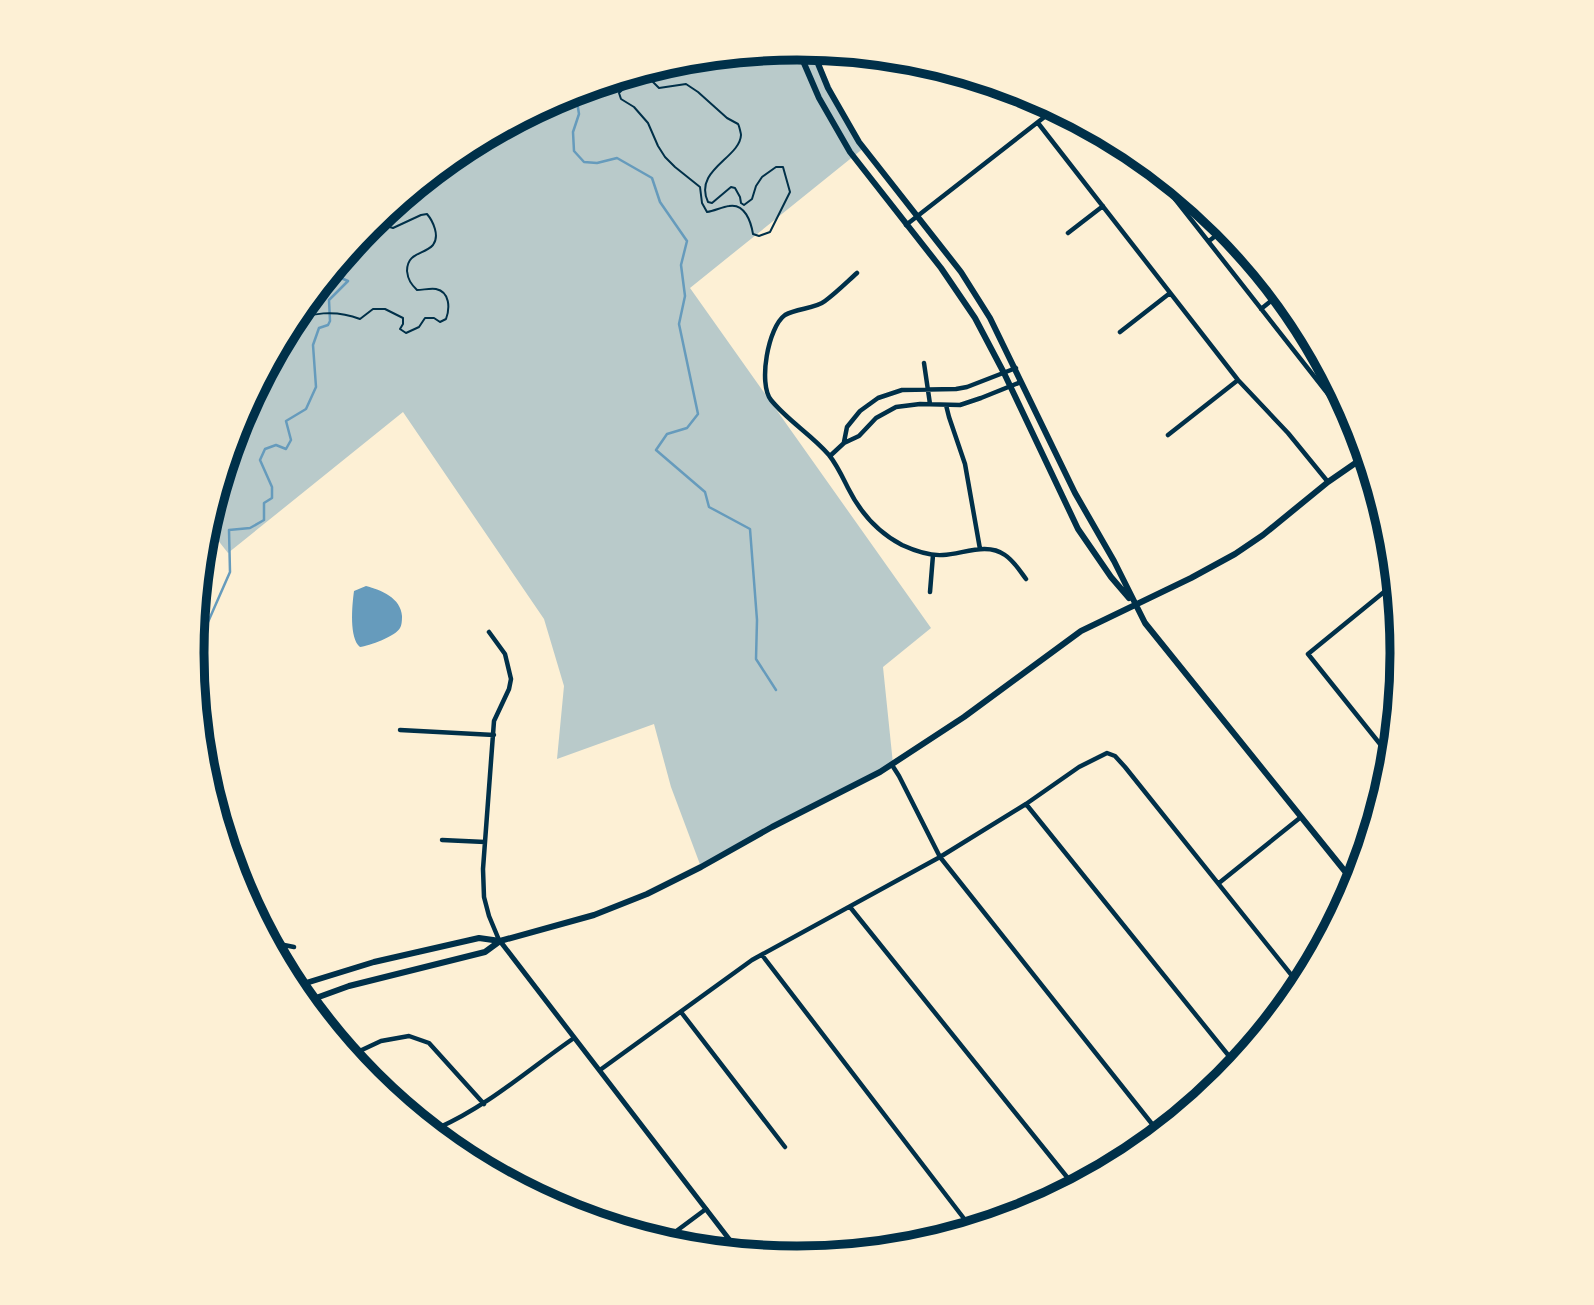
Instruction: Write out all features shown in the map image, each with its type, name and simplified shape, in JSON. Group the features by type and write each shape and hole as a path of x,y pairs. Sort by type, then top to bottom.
{"main road":[{"path":"802,60 818,98 844,144 967,305 1004,373 1078,529 1111,577 1135,605"},
{"path":"817,61 849,127 971,287 990,318 1075,493 1114,561 1135,605 1155,636 1347,874"},
{"path":"316,998 349,986 485,952 500,942 594,915 647,894 701,867 892,765 964,717 1081,631 1235,554 1359,461"},
{"path":"305,983 374,962 479,938 500,942"}],"street":[{"path":"906,225 1047,116"},
{"path":"1038,123 1238,380 1288,433 1328,482"},
{"path":"1174,196 1332,396"},
{"path":"1068,233 1103,206"},
{"path":"1209,242 1218,235"},
{"path":"858,273 825,301 782,318 771,338 765,370 769,398 830,456 860,510 872,523 903,546 933,555 980,549 997,550 1005,555 1026,579"},
{"path":"1120,332 1170,293"},
{"path":"1261,309 1273,300"},
{"path":"924,363 930,404"},
{"path":"844,443 847,427 860,411 878,398 902,390 967,387 1016,368"},
{"path":"1168,435 1238,380"},
{"path":"830,456 844,443 859,436 876,418 896,407 967,403 1022,381"},
{"path":"946,405 965,464 980,549"},
{"path":"930,592 933,555"},
{"path":"1382,747 1308,654 1386,591"},
{"path":"489,632 505,654 511,679 509,690 494,721 483,869 484,897 489,916 500,942 730,1241"},
{"path":"400,730 494,735"},
{"path":"600,1070 762,954 940,858 1079,767 1107,753 1115,756 1125,767 1293,977"},
{"path":"892,765 940,858 1154,1126"},
{"path":"1026,804 1230,1057"},
{"path":"1219,883 1301,817"},
{"path":"442,840 485,842"},
{"path":"850,907 1069,1179"},
{"path":"280,944 295,947"},
{"path":"762,954 966,1221"},
{"path":"681,1012 785,1147"},
{"path":"359,1051 381,1041 409,1036 429,1043 484,1104"},
{"path":"441,1127 484,1104 574,1038"},
{"path":"675,1232 706,1209"}],"path":[{"path":"623,86 618,93 621,99 634,107 648,123 665,157 700,187 706,212 729,206 739,207 748,216 753,234 758,236 770,232 790,191 783,167 776,167 762,177 752,199 744,205 735,188 731,187 712,203 708,202 705,196 709,178 716,166 736,148 741,135 738,124 686,84 659,88 652,78"},
{"path":"310,315 349,314 360,319 373,309 385,309 402,318 400,329 405,333 419,327 425,318 435,318 440,322 446,319 449,312 448,299 444,293 437,289 417,290 407,274 411,258 433,245 436,237 428,214 394,228 386,226"}],"shaded area":[{"path":"758,61 819,61 839,104 865,147 690,288 931,628 883,667 893,764 701,867 671,787 654,724 557,759 564,686 544,619 403,412 228,553 215,537 224,499 249,426 283,356 304,323 351,262 378,233 436,182 500,139 606,91 681,71 720,65"}],"water":[{"path":"366,586 384,593 398,604 402,622 398,631 393,634 376,643 360,647 354,637 353,597 354,591"}],"waterway":[{"path":"577,102 579,114 573,132 574,151 584,162 597,163 617,158 652,178 660,202 687,241 681,265 685,296 679,324 698,414 687,428 667,434 656,450 705,492 709,507 750,529 757,620 756,659 776,690"},
{"path":"205,627 230,572 229,530 250,528 264,520 264,503 272,498 272,487 260,460 265,449 276,445 286,449 291,440 286,421 306,409 316,387 313,345 319,328 328,325 330,321 329,300 348,281 339,277"}]}
